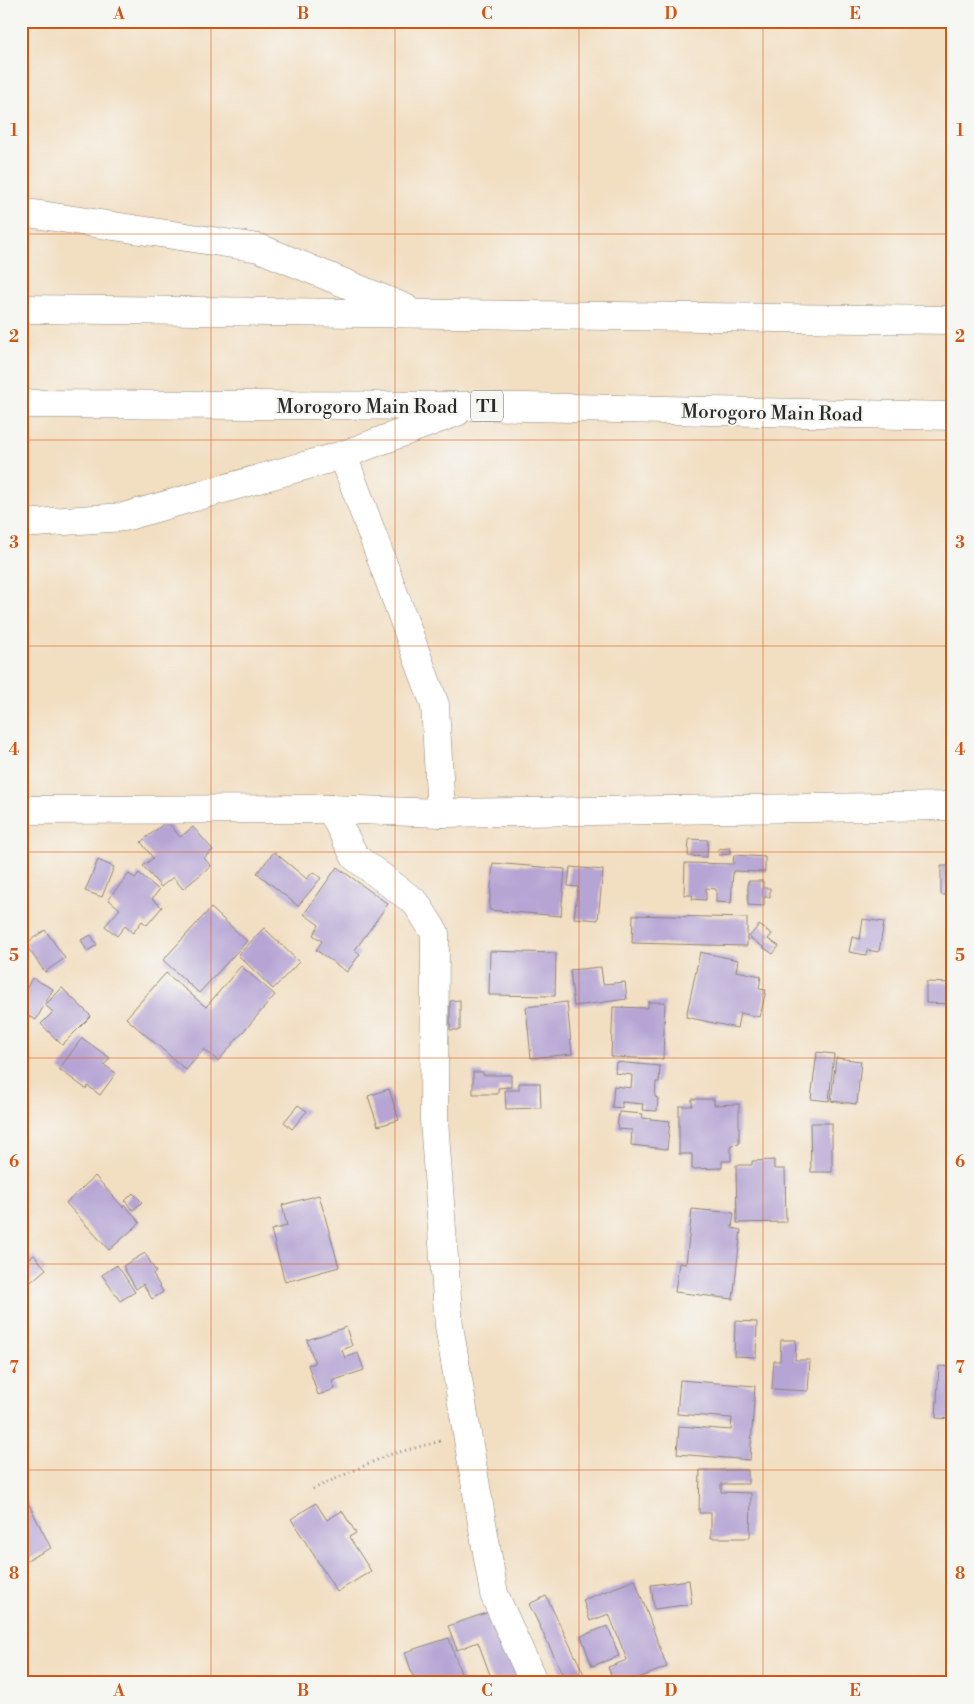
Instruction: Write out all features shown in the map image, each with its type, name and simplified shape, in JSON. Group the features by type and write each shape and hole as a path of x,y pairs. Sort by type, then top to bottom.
{"main road":[{"path":"21,212 259,248 420,314"},
{"path":"21,309 953,320"},
{"name":"Morogoro Main Road","path":"21,404 472,406 953,416"},
{"path":"21,524 124,517 343,455 472,406"},
{"path":"343,455 435,705 441,812"},
{"path":"21,810 331,809 441,812 953,806"},
{"path":"331,809 355,858 416,903 435,933 434,1120 449,1326 494,1594 534,1683"}],"path":[{"path":"313,1489 388,1455 467,1434"}],"building":[{"path":"167,821 180,837 193,827 213,850 204,858 211,866 183,889 173,877 161,887 143,866 153,858 141,842"},
{"path":"689,839 708,840 707,857 688,856"},
{"path":"730,848 730,854 719,855 718,849"},
{"path":"274,852 307,879 313,872 321,878 298,906 257,873"},
{"path":"949,854 953,854 953,895 941,895 941,866 949,866"},
{"path":"734,855 765,857 765,872 733,871 731,903 716,902 716,889 706,888 706,900 692,899 693,895 684,895 685,863 733,864"},
{"path":"98,860 114,867 102,897 85,891"},
{"path":"493,863 565,869 561,916 489,910"},
{"path":"337,867 388,904 355,950 360,954 347,972 316,950 322,941 313,935 319,925 304,914"},
{"path":"570,867 603,870 598,920 574,918 578,887 568,886"},
{"path":"139,873 159,890 152,899 162,907 147,925 142,921 133,933 125,926 117,936 105,926 120,909 108,899 129,874 135,878"},
{"path":"748,881 763,881 763,888 770,888 770,897 764,897 764,906 748,905"},
{"path":"211,908 247,941 199,993 163,960"},
{"path":"633,915 747,918 747,946 632,943"},
{"path":"863,919 884,922 879,952 867,950 866,955 849,952 852,937 860,939"},
{"path":"759,925 772,934 768,939 779,946 773,954 749,937"},
{"path":"264,928 299,962 273,989 238,955"},
{"path":"45,930 65,958 45,972 25,944"},
{"path":"91,935 97,945 87,951 81,940"},
{"path":"490,951 556,953 555,996 489,995"},
{"path":"700,952 738,960 736,971 761,976 759,989 766,990 760,1017 740,1013 737,1028 686,1017"},
{"path":"241,966 275,995 218,1061 204,1049 186,1070 126,1018 166,973 206,1007"},
{"path":"601,967 603,984 625,982 627,999 574,1006 570,970"},
{"path":"32,978 53,989 36,1020 21,1012 21,998"},
{"path":"926,982 953,983 953,1004 926,1003"},
{"path":"62,988 91,1016 62,1045 41,1024 53,1012 45,1005"},
{"path":"460,1000 460,1030 450,1030 450,1001"},
{"path":"567,1002 572,1054 531,1058 526,1007"},
{"path":"648,1002 665,1002 663,1059 611,1057 613,1007 648,1008"},
{"path":"82,1038 110,1058 104,1065 116,1073 100,1095 88,1086 86,1089 59,1069"},
{"path":"817,1052 834,1054 829,1101 811,1099"},
{"path":"836,1058 861,1061 857,1104 831,1101"},
{"path":"616,1062 660,1066 659,1082 656,1082 655,1097 658,1098 657,1111 642,1110 643,1104 622,1102 622,1108 612,1107 614,1086 631,1088 632,1075 615,1073"},
{"path":"473,1072 483,1072 483,1075 511,1075 511,1087 498,1088 498,1094 473,1094"},
{"path":"519,1083 540,1083 541,1108 506,1109 505,1090 519,1090"},
{"path":"389,1089 399,1120 378,1126 368,1096"},
{"path":"692,1099 714,1099 714,1105 739,1104 739,1144 731,1145 731,1161 722,1161 722,1168 692,1169 692,1154 679,1154 679,1106 692,1106"},
{"path":"298,1105 307,1111 292,1129 284,1122"},
{"path":"619,1112 643,1114 642,1118 670,1121 667,1149 631,1145 632,1130 617,1129"},
{"path":"810,1123 832,1123 832,1172 811,1172"},
{"path":"774,1160 774,1169 785,1169 786,1222 737,1223 736,1165 752,1165 752,1161"},
{"path":"95,1176 123,1207 125,1205 140,1223 109,1250 66,1203"},
{"path":"133,1193 142,1202 133,1210 125,1201"},
{"path":"319,1195 339,1267 285,1282 271,1230 287,1226 282,1205"},
{"path":"692,1209 734,1213 732,1228 741,1230 733,1299 675,1292 679,1263 686,1264"},
{"path":"145,1253 156,1272 153,1274 163,1292 152,1299 143,1284 136,1289 123,1266"},
{"path":"34,1255 46,1269 26,1286 23,1283 21,1285 21,1265"},
{"path":"117,1265 135,1292 120,1301 102,1275"},
{"path":"735,1321 757,1322 756,1357 734,1356"},
{"path":"346,1327 352,1346 342,1350 345,1358 358,1353 364,1370 332,1381 335,1389 318,1395 308,1365 315,1363 307,1340"},
{"path":"781,1340 796,1340 795,1360 810,1360 808,1391 772,1389 774,1361 780,1361"},
{"path":"939,1366 953,1367 953,1419 936,1418"},
{"path":"680,1380 755,1386 750,1460 677,1454 679,1426 731,1430 732,1418 677,1414"},
{"path":"700,1470 748,1470 748,1484 721,1484 721,1492 751,1493 750,1538 711,1538 711,1513 699,1513"},
{"path":"21,1489 51,1548 21,1563"},
{"path":"316,1503 327,1520 342,1511 356,1533 349,1537 371,1571 337,1592 291,1519"},
{"path":"635,1580 667,1667 626,1683 614,1683 608,1667 627,1660 609,1614 590,1621 583,1600"},
{"path":"689,1580 692,1604 654,1609 651,1585"},
{"path":"546,1596 585,1676 571,1683 567,1683 529,1604"},
{"path":"492,1611 500,1643 508,1640 524,1683 493,1683 478,1642 457,1650 448,1626"},
{"path":"608,1626 619,1656 592,1666 581,1636"},
{"path":"449,1638 464,1683 415,1683 405,1652"}]}
